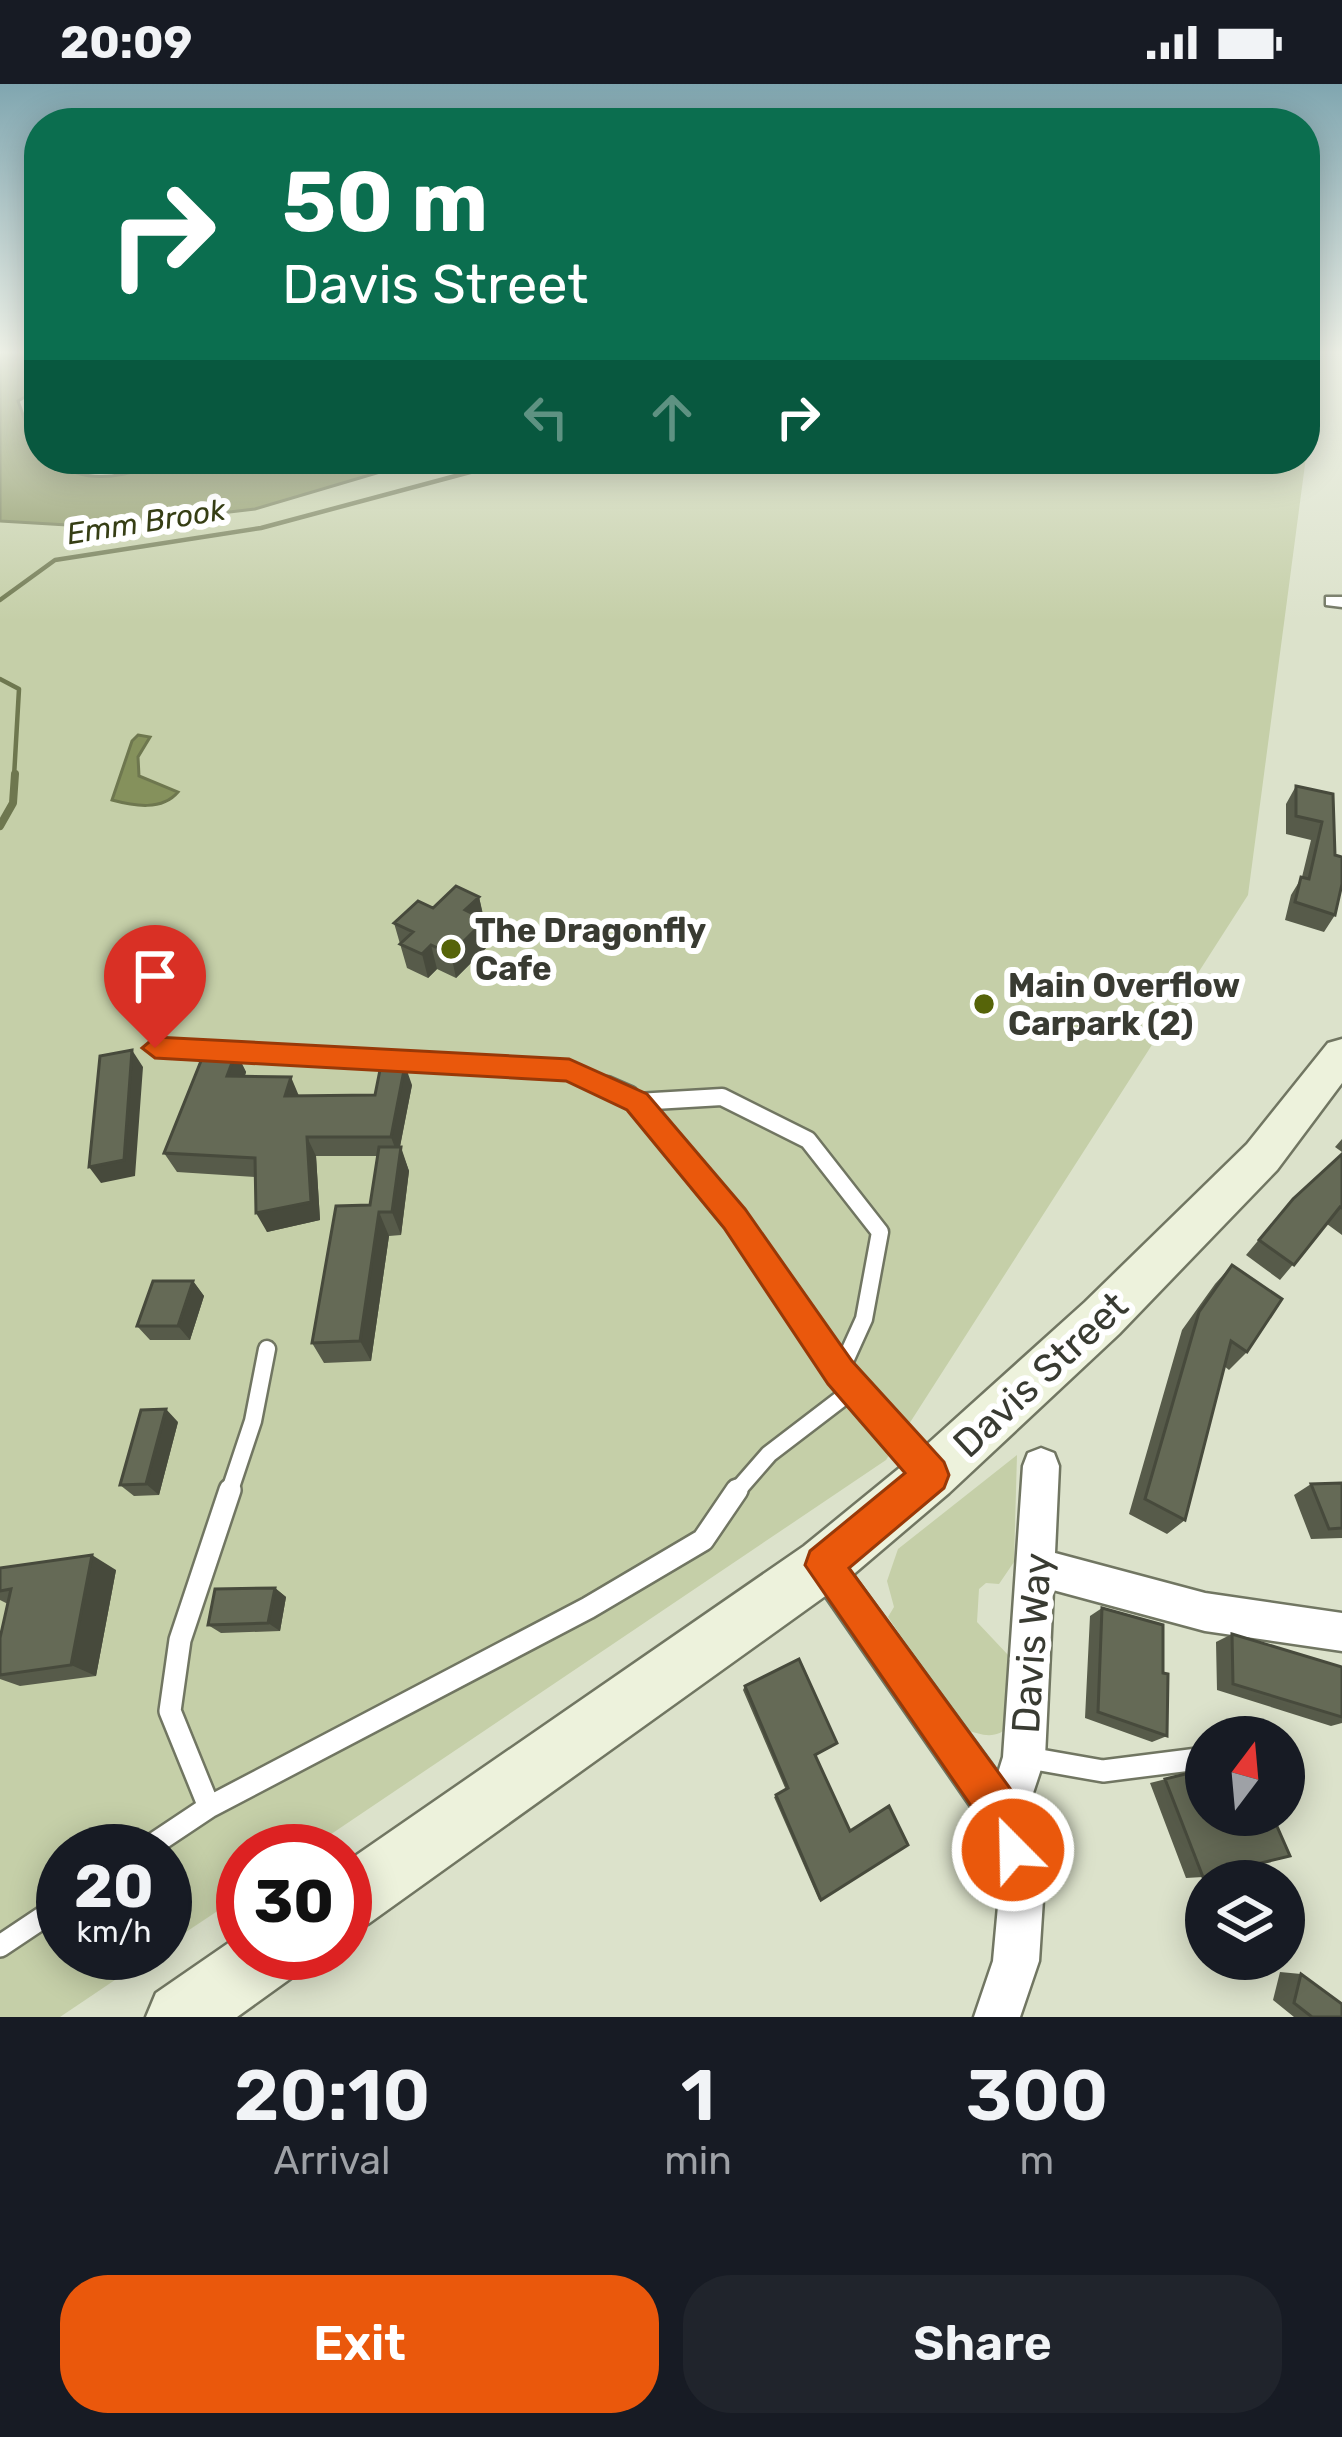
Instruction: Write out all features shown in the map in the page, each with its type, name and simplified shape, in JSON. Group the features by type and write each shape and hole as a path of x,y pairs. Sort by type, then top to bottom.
{"main road":[{"name":"Davis Street","path":"372,1882 824,1565 931,1475 1102,1318 1262,1157 1342,1054"},
{"path":"180,2017 233,1980"}],"street":[{"name":"Davis Way","path":"1004,1817 1024,1757 1041,1466"},
{"name":"Davis Way","path":"824,1565 1004,1817 1022,1884 1016,1960 997,2017"},
{"path":"1038,1567 1205,1612 1342,1632"}],"lane":[{"path":"155,1048 569,1070 637,1102 734,1218 847,1381 931,1475"},
{"path":"183,1824 589,1608 703,1540 741,1484 847,1381 880,1232 808,1140 722,1096 637,1102"},
{"path":"209,1807 170,1711 179,1640 253,1421 267,1349"},
{"path":"1024,1757 1103,1771 1185,1761"},
{"path":"0,1946 36,1922"}],"shaded area":[{"path":"0,441 24,441 24,474 1304,474 1248,895 886,1460 346,1824 216,1824 216,1912 192,1928 192,1824 36,1824 36,1980 115,1980 60,2017 0,2017"},
{"path":"0,441 24,441 24,474 373,474 255,509 101,527 0,521"},
{"path":"138,735 150,737 138,757 139,776 178,792 164,802 138,805 112,800"},
{"path":"1017,1455 1014,1562 999,1584 986,1583 979,1589 977,1622 1009,1656 1014,1672 1012,1724 1001,1733 984,1735 964,1729 888,1617 894,1607 887,1581 898,1549"}],"building":[{"path":"1296,786 1333,794 1335,855 1342,857 1335,915 1295,902 1301,877 1309,879 1322,822 1296,816"},
{"path":"456,886 479,897 465,910 485,920 451,954 431,945 422,954 400,944 413,932 394,923 418,901 433,908"},
{"path":"132,1050 124,1160 89,1167 100,1056"},
{"path":"205,1051 236,1052 227,1076 291,1077 285,1096 375,1095 381,1065 405,1065 391,1137 307,1137 311,1202 256,1213 255,1158 164,1153"},
{"path":"379,1147 401,1147 392,1212 379,1212 360,1341 312,1343 336,1206 370,1205"},
{"path":"1342,1154 1342,1208 1294,1265 1259,1240 1293,1199"},
{"path":"1232,1265 1282,1299 1247,1352 1231,1341 1185,1520 1145,1499 1199,1312"},
{"path":"153,1281 193,1281 178,1326 137,1326"},
{"path":"166,1409 146,1484 120,1485 141,1410"},
{"path":"1342,1483 1342,1528 1329,1529 1311,1484"},
{"path":"92,1555 71,1665 0,1675 0,1638 11,1589 0,1591 0,1568"},
{"path":"275,1588 268,1623 208,1625 215,1589"},
{"path":"1102,1608 1163,1625 1167,1736 1098,1712"},
{"path":"1232,1634 1342,1667 1342,1717 1233,1684"},
{"path":"799,1659 837,1743 815,1755 850,1831 889,1806 908,1845 821,1900 776,1795 788,1788 745,1686"},
{"path":"1185,1774 1185,1831 1165,1779"},
{"path":"1187,1836 1281,1836 1290,1856 1273,1860 1196,1860"},
{"path":"1305,1977 1342,2004 1342,2017 1312,2017 1294,2003 1300,1980"}],"waterway":[{"name":"Emm Brook","path":"0,600 55,560 261,528 463,474"},
{"name":"Emm Brook","path":"0,679 19,689 14,777"},
{"name":"Emm Brook","path":"0,826 13,803 15,774"}],"place":[{"name":"The Dragonfly Cafe","path":"451,949"},
{"name":"Main Overflow Carpark (2)","path":"984,1004"}],"route":[{"path":"155,1048 569,1070 620,1090 637,1102 734,1218 840,1372 931,1475 824,1565 1004,1817 1013,1850"}]}
